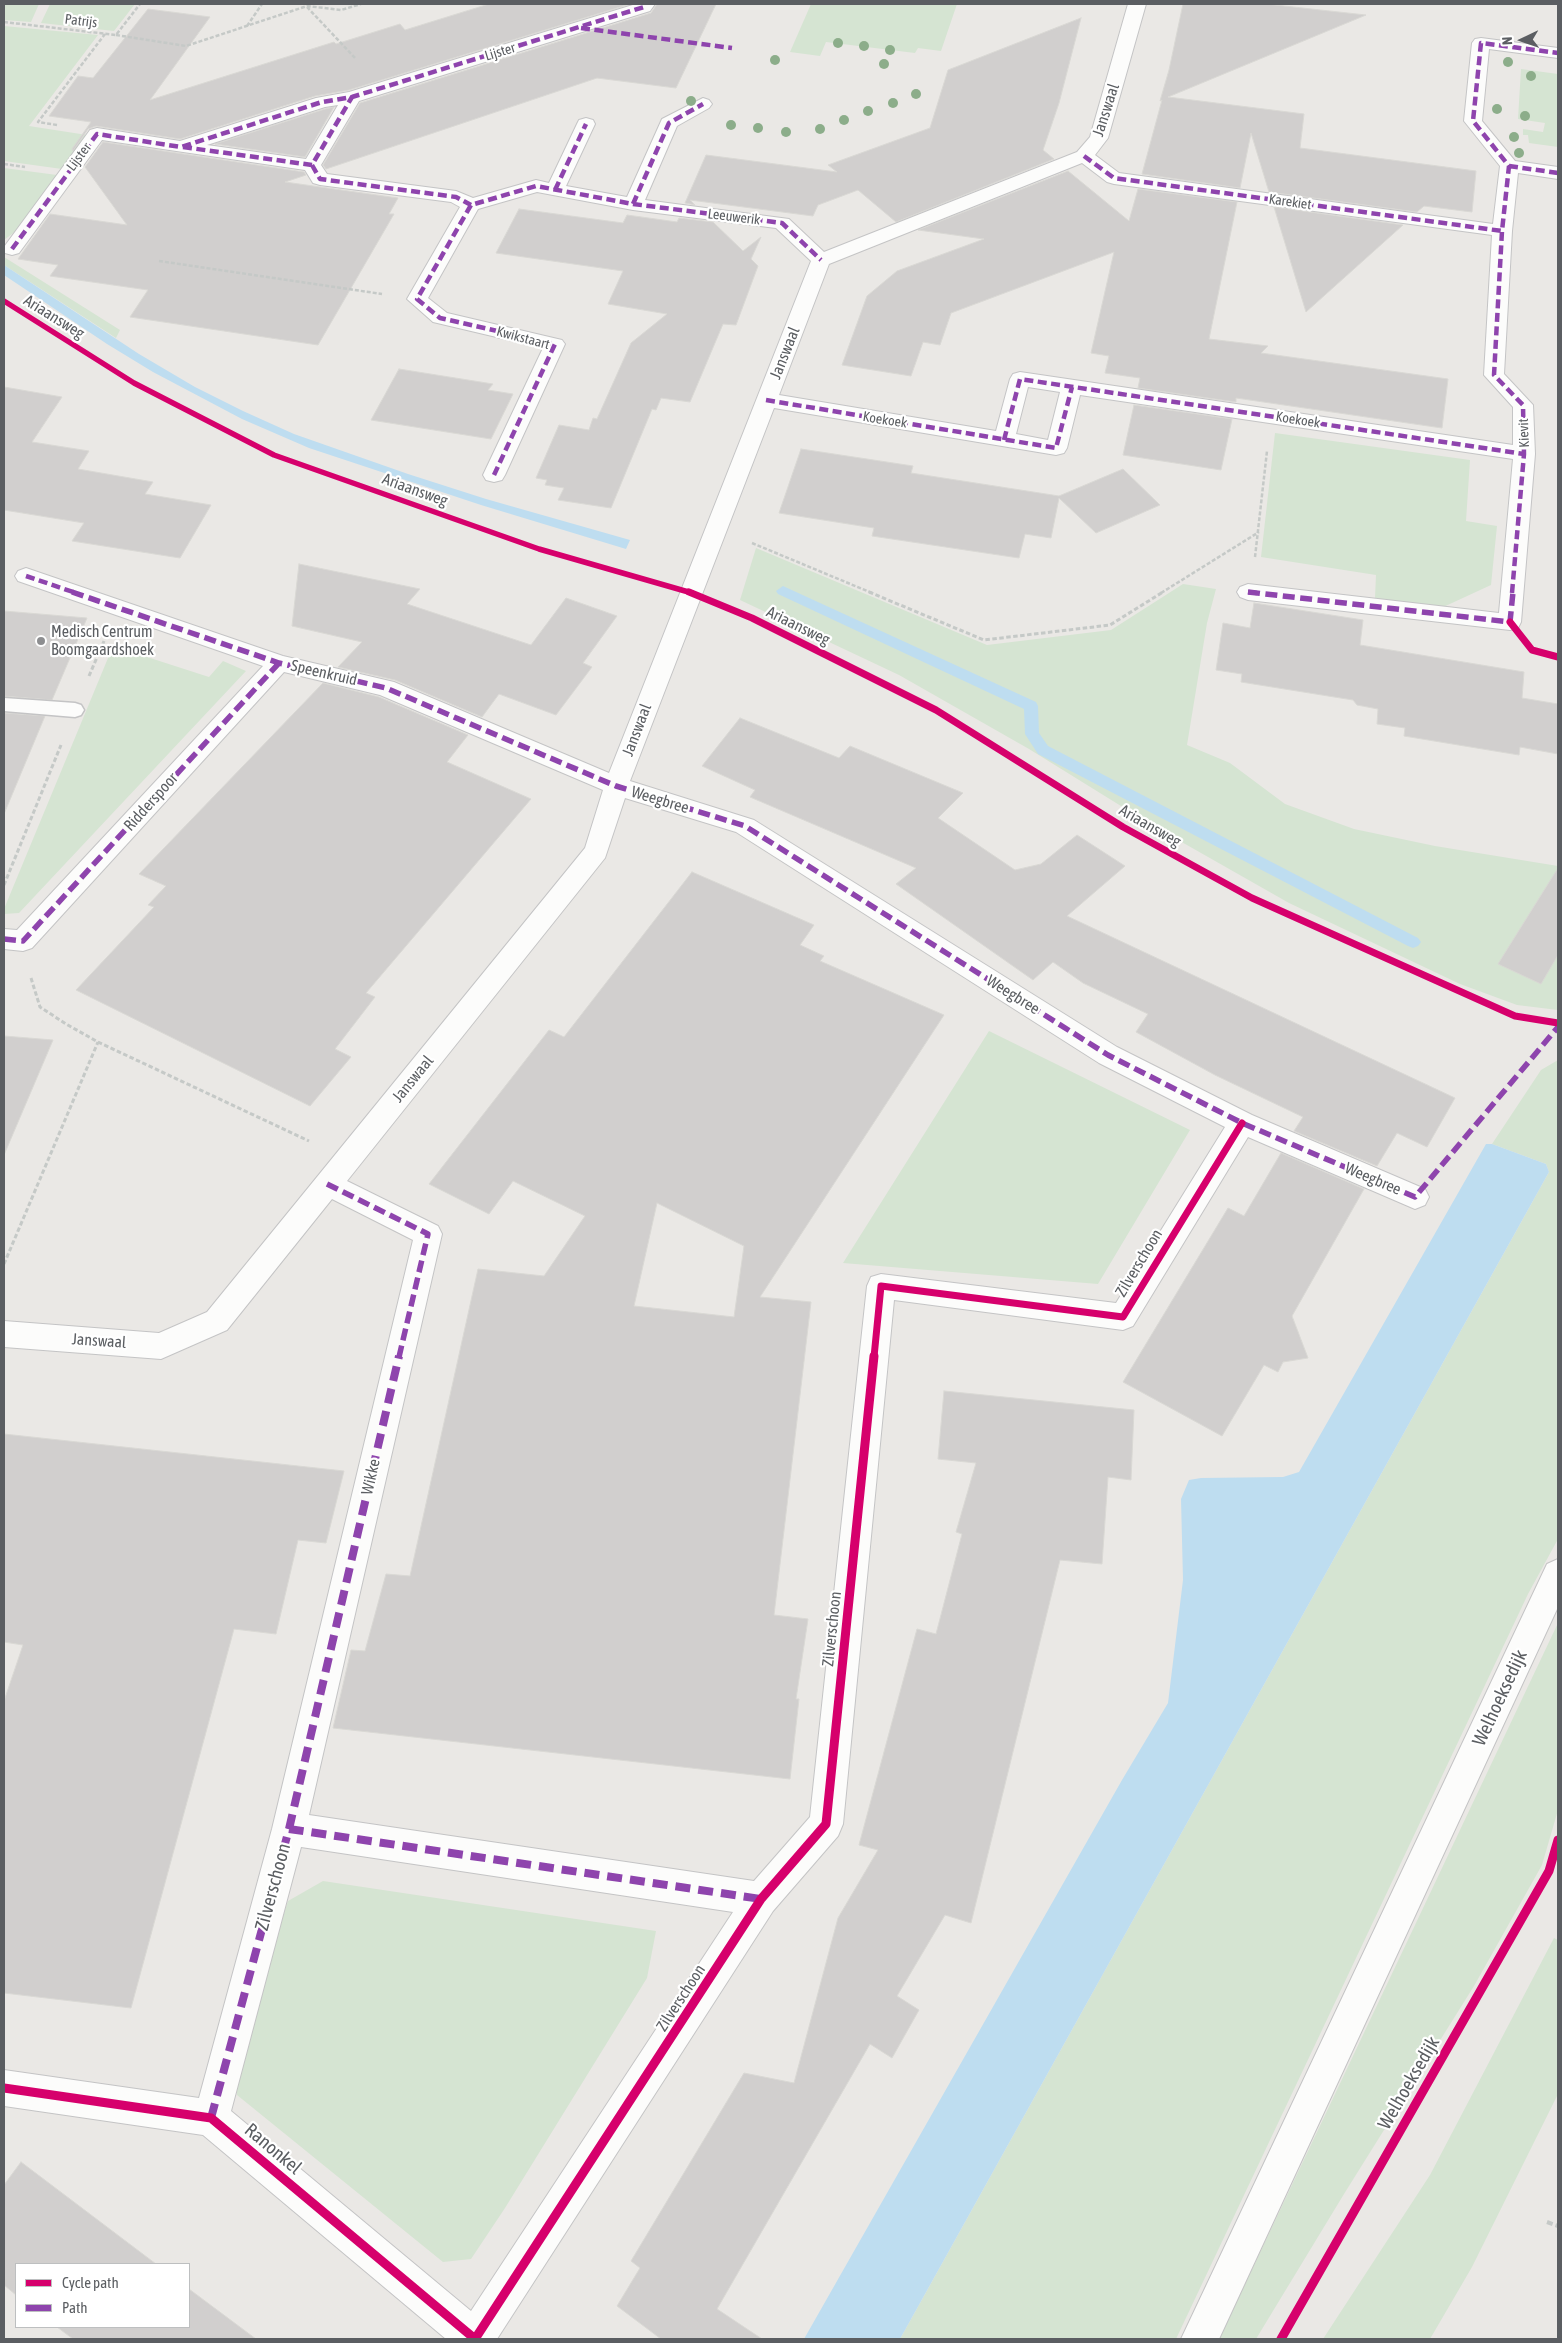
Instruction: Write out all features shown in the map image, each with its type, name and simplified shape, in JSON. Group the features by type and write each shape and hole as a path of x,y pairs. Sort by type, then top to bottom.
{"street":[{"name":"Lijster","path":"181,147 322,102 352,98 644,7 646,4"},
{"name":"Janswaal","path":"4,1334 161,1346 217,1321 596,851 616,786 821,260 1084,156 1099,138 1137,4"},
{"path":"1558,53 1481,43 1474,121 1509,166 1558,173"},
{"path":"352,98 312,165 320,179 456,197 471,205 545,188 586,124"},
{"path":"633,204 669,123 703,104"},
{"name":"Lijster","path":"12,249 97,134 312,165"},
{"name":"Karekiet","path":"1084,156 1114,178 1502,232"},
{"name":"Kievit","path":"1248,592 1510,622 1524,454 1523,405 1494,375 1502,232 1509,166"},
{"name":"Leeuwerik","path":"545,188 633,204 782,224 821,260"},
{"path":"417,299 471,205"},
{"name":"Kwikstaart","path":"417,299 440,318 555,344 494,475"},
{"name":"Koekoek","path":"1004,440 1020,379 1524,454"},
{"name":"Koekoek","path":"766,400 1056,448 1072,387"},
{"name":"Speenkruid","path":"26,576 279,663 386,688 616,786"},
{"name":"Ridderspoor","path":"14,940 279,663"},
{"name":"Weegbree","path":"616,786 744,826 1108,1055 1242,1123 1415,1197"},
{"name":"Zilverschoon","path":"475,2339 761,1899 826,1824 881,1286 1122,1317 1242,1123"},
{"name":"Wikke","path":"289,1829 428,1234 328,1184"},
{"name":"Welhoeksedijk","path":"1200,2339 1558,1574"},
{"name":"Zilverschoon","path":"210,2118 289,1829 761,1899"},
{"path":"4,2088 210,2118"},
{"name":"Ranonkel","path":"210,2118 475,2339"}],"lane":[{"path":"4,704 75,710"}],"path":[{"path":"246,26 262,4"},
{"path":"116,35 186,46 307,6 341,10 360,4"},
{"path":"307,6 383,88"},
{"path":"97,134 90,130 38,122 104,34"},
{"path":"159,261 417,299"},
{"path":"1248,592 1259,532 1271,416"},
{"path":"717,526 753,544 984,640 1110,625 1259,532"},
{"path":"14,940 40,1007 98,1042 348,1159"},
{"path":"4,1264 98,1042"},
{"path":"1547,2222 1558,2226"}],"green space":[{"path":"4,4 39,4 31,22 4,20"},
{"path":"50,4 135,4 114,31 41,23"},
{"path":"811,4 957,4 941,51 918,48 915,53 826,42 820,56 790,52"},
{"path":"4,26 98,35 29,126 87,135 62,169 4,161"},
{"path":"1521,69 1558,74 1558,147 1529,143 1528,135 1523,135 1523,129 1543,132 1545,123 1518,119"},
{"path":"4,168 57,175 16,231 4,240"},
{"path":"4,257 120,330 116,338 4,265"},
{"path":"1275,433 1470,460 1466,521 1497,526 1491,585 1439,609 1375,598 1376,575 1261,557"},
{"path":"756,548 987,645 1111,630 1183,584 1216,589 1207,623 1187,745 1230,763 1285,804 1354,829 1435,846 1558,866 1558,1010 1517,1005 1460,984 1289,903 1150,824 1029,749 899,675 740,600"},
{"path":"113,646 209,677 223,661 246,671 19,913 4,914 4,909"},
{"path":"989,1031 1190,1130 1098,1284 843,1263"},
{"path":"1558,1060 1558,1539 1528,1594 1176,2339 900,2339 1549,1172 1546,1164 1492,1144 1541,1070"},
{"path":"1558,1623 1558,1810 1542,1865 1474,1986 1256,2339 1219,2339"},
{"path":"323,1881 656,1931 647,1978 505,2208 471,2259 443,2262 237,2095 237,2050 288,1901"},
{"path":"1554,1938 1558,1940 1558,2094 1472,2267 1430,2339 1323,2339 1430,2175"}],"water":[{"path":"4,265 139,354 195,387 243,411 294,434 408,474 486,499 630,540 626,549 481,505 309,448 242,419 153,372 107,344 4,275"},
{"path":"1486,1144 1492,1144 1546,1164 1549,1172 900,2339 804,2339 1122,1780 1168,1703 1183,1580 1181,1499 1189,1480 1201,1478 1283,1477 1299,1472"}],"building":[{"path":"489,4 630,4 349,90 315,96 180,139 96,126 88,129 73,151 72,149 91,122 49,116 78,76 93,78 148,9 210,17 150,100 334,42 336,44 400,24 405,30"},
{"path":"657,4 716,4 676,88 597,78 326,169 323,165 360,103 651,13"},
{"path":"1183,4 1266,4 1366,15 1168,97 1304,114 1300,148 1476,171 1472,212 1424,206 1417,212 1269,192 1251,133 1240,188 1142,174 1162,100 1160,101 1169,70"},
{"path":"1081,18 1059,103 1043,150 1054,159 896,222 858,190 818,205 813,216 690,200 695,205 685,203 706,155 837,172 828,165 930,128 948,70"},
{"path":"334,107 305,157 215,144 325,109"},
{"path":"103,142 304,172 306,175 285,182 398,198 389,214 394,214 318,345 130,317 148,290 50,276 58,265 18,259 50,214 127,225 85,167"},
{"path":"1068,171 1129,221 1138,189 1237,202 1209,339 1268,346 1261,353 1448,379 1442,428 1236,398 1236,402 1138,388 1140,378 1105,373 1109,356 1091,353 1114,252 951,313 940,345 923,342 911,376 842,365 867,296 897,271 984,239 918,230"},
{"path":"1274,207 1403,225 1306,312"},
{"path":"519,209 623,223 627,215 677,222 679,218 713,222 743,251 761,237 751,259 758,266 736,325 723,324 690,402 661,398 656,410 652,409 611,508 558,500 564,488 545,485 547,480 536,478 559,425 589,430 593,418 597,419 631,343 667,314 608,304 623,271 496,253"},
{"path":"399,369 493,384 488,390 513,394 491,439 371,420"},
{"path":"4,387 62,397 32,442 89,451 78,469 153,482 145,494 211,505 180,558 72,541 84,523 4,510"},
{"path":"1134,405 1232,419 1221,470 1123,455"},
{"path":"801,449 913,466 911,473 1059,496 1123,469 1160,505 1096,533 1059,498 1051,538 1025,534 1019,558 872,536 874,528 779,513"},
{"path":"299,564 420,589 407,604 531,645 566,598 617,616 583,663 592,667 556,715 499,694 482,717 395,680 338,667 362,642 292,626"},
{"path":"1254,603 1363,620 1360,645 1524,672 1522,698 1558,704 1558,754 1520,747 1519,755 1404,736 1405,728 1377,724 1378,709 1357,705 1353,700 1241,682 1242,674 1216,670 1223,623 1250,628"},
{"name":"Medisch Centrum Boomgaardshoek","path":"4,611 87,618 52,700 4,696"},
{"path":"323,683 379,697 468,735 447,762 531,799 366,993 375,997 335,1049 351,1057 310,1106 76,990 154,907 148,905 166,886 139,874"},
{"path":"4,713 45,716 4,814"},
{"path":"740,718 839,758 850,746 963,793 938,818 1015,870 1041,864 1077,835 1125,866 1067,916 1455,1098 1427,1147 1397,1133 1377,1166 1294,1131 1303,1117 1215,1075 1136,1032 1148,1014 1083,983 1053,962 1033,980 896,884 916,868 750,797 755,790 702,766"},
{"path":"1558,868 1558,955 1541,984 1498,964"},
{"path":"692,872 814,925 800,945 824,956 820,961 944,1015 760,1297 811,1302 774,1615 808,1619 796,1699 799,1699 790,1779 333,1728 351,1650 365,1651 386,1574 410,1576 478,1269 544,1276 585,1216 513,1181 489,1214 429,1184 549,1030 564,1037","holes":["657,1203 744,1246 734,1317 634,1306"]},
{"path":"4,1036 53,1040 4,1155"},
{"path":"1281,1153 1364,1189 1292,1316 1308,1358 1283,1362 1278,1372 1264,1365 1222,1436 1123,1382 1228,1208 1244,1216"},
{"path":"944,1391 1134,1410 1131,1480 1108,1477 1102,1564 1060,1560 971,1923 945,1915 897,1996 919,2010 892,2058 870,2044 717,2309 762,2339 661,2339 617,2306 640,2268 631,2261 744,2073 794,2083 838,1918 878,1850 859,1845 917,1629 936,1634 962,1534 956,1532 976,1463 938,1459"},
{"path":"4,1434 344,1471 326,1543 298,1540 276,1634 234,1629 131,2008 4,1993 4,1701 23,1645 4,1642"},
{"path":"21,2162 155,2263 15,2263 15,2294 4,2285 4,2185"},
{"path":"190,2290 256,2339 73,2339 58,2328 190,2328"}],"waterway":[{"path":"783,591 1031,706 1032,734 1043,750 1413,942"}],"marked path":[{"path":"12,249 97,134 181,147 322,102 352,97 644,7 646,4"},
{"path":"581,28 732,48"},
{"path":"1248,592 1510,622 1524,454 1523,405 1494,375 1502,231 1509,166 1473,121 1481,43 1558,53"},
{"path":"183,147 312,165 352,97"},
{"path":"633,204 669,123 703,104"},
{"path":"555,190 586,124"},
{"path":"1084,156 1114,178 1502,231"},
{"path":"312,165 320,179 456,197 471,205"},
{"path":"1509,166 1558,173"},
{"path":"494,475 555,344 440,318 417,299 471,205 536,186 633,204 782,223 821,260"},
{"path":"1004,440 1020,379 1524,454"},
{"path":"766,400 1056,448 1072,387"},
{"path":"26,576 279,663 386,688 616,786 745,826 1108,1055 1242,1123 1415,1197 1558,1027"},
{"path":"4,939 23,941 279,663"},
{"path":"289,1829 428,1234 327,1184"},
{"path":"211,2118 289,1829 761,1899"}],"cycle path":[{"name":"Ariaansweg","path":"4,301 134,383 274,455 539,549 690,592 752,618 936,710 1123,827 1252,898 1515,1016 1558,1023"},
{"path":"1510,622 1532,650 1558,657"},
{"path":"4,2088 211,2118 475,2339 761,1899 826,1824 881,1286 1123,1317 1242,1123"},
{"path":"1281,2339 1549,1871 1558,1840"}],"place":[{"name":"Medisch Centrum Boomgaardshoek","path":"41,641"}]}
